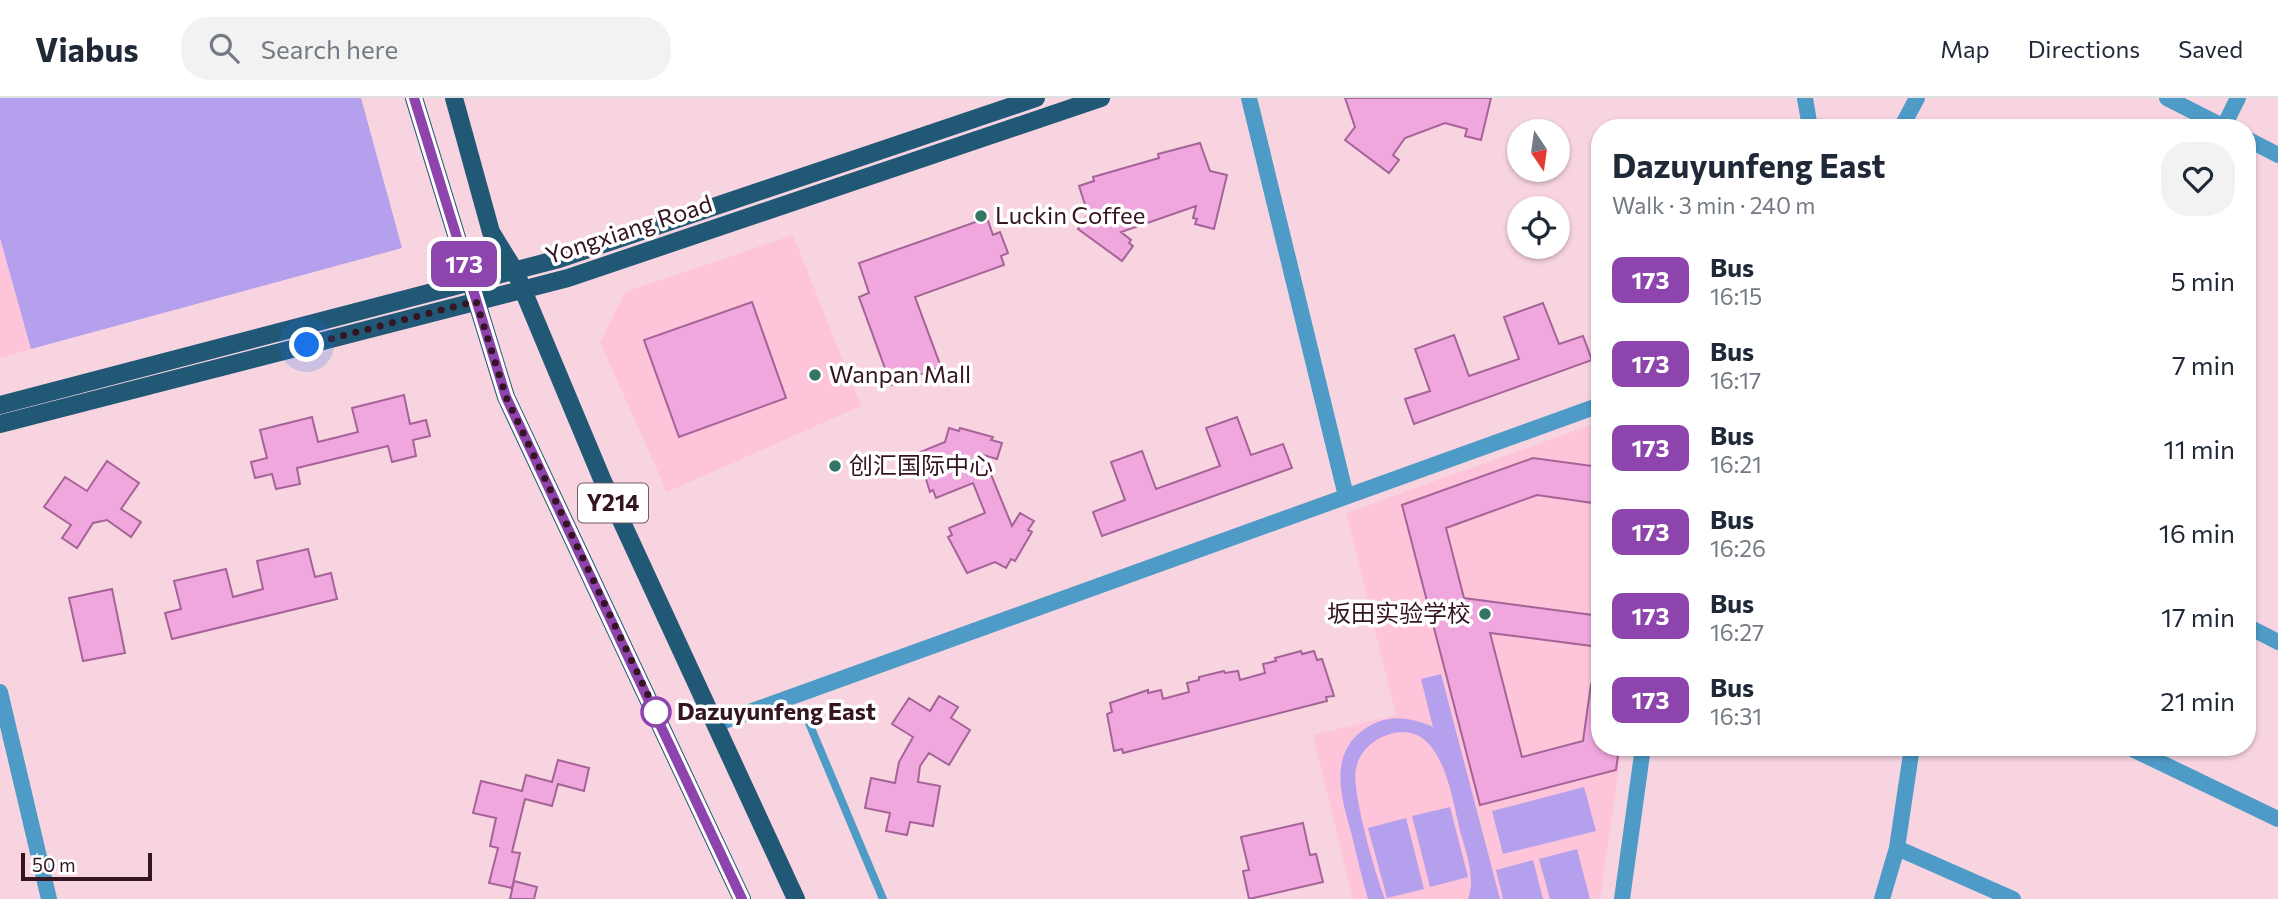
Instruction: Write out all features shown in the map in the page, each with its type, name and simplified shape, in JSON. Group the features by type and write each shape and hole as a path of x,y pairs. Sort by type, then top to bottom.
{"main road":[{"name":"Y214","path":"414,98 506,397 742,899"},
{"name":"Y214","path":"454,98 491,232 515,271 602,479 796,899"},
{"name":"Yongxiang Road","path":"0,405 559,260 1036,98"},
{"name":"Yongxiang Road","path":"0,424 568,278 1101,98"}],"street":[{"path":"1249,98 1346,496"},
{"path":"1805,98 1808,119"},
{"path":"1906,119 1917,98"},
{"path":"2167,98 2208,119"},
{"path":"2228,119 2238,98"},
{"path":"2256,144 2278,155"},
{"path":"716,724 1591,408"},
{"path":"2256,631 2278,642"},
{"path":"0,692 49,899"},
{"path":"1622,899 1642,756"},
{"path":"1882,899 1897,848 1911,756"},
{"path":"2147,756 2278,819"},
{"path":"1897,848 2013,899"}],"lane":[{"path":"806,716 883,899"}],"shaded area":[{"path":"0,98 361,98 402,248 31,349 0,238"},
{"path":"793,235 861,406 667,492 600,342 625,292"},
{"path":"0,238 31,349 0,358"},
{"name":"坂田实验学校","path":"1591,425 1591,756 1621,756 1600,899 1353,899 1313,735 1396,715 1346,513"},
{"path":"1441,674 1500,899 1468,899 1471,882 1469,865 1440,760 1418,736 1402,732 1382,737 1373,743 1365,750 1357,764 1357,795 1385,899 1368,899 1341,790 1342,761 1357,735 1371,725 1387,719 1402,718 1433,727 1421,679"},
{"path":"1584,787 1596,831 1503,854 1492,811"},
{"path":"1450,807 1468,877 1430,887 1412,816"},
{"path":"1406,818 1424,889 1387,898 1368,828"},
{"path":"1577,849 1590,899 1550,899 1539,859"},
{"path":"1533,860 1543,899 1503,899 1496,870"}],"building":[{"path":"1345,98 1491,98 1481,140 1465,136 1467,129 1445,123 1405,138 1393,155 1399,160 1389,173 1345,140 1355,127"},
{"path":"1200,143 1210,171 1227,175 1214,229 1195,224 1197,219 1193,218 1196,206 1121,232 1131,240 1129,243 1133,246 1122,261 1078,229 1088,214 1079,186 1094,181 1093,177 1159,158 1158,154"},
{"path":"987,218 993,235 1000,232 1008,253 1001,256 1004,265 915,297 941,367 891,385 859,297 869,293 859,263"},
{"path":"752,302 786,398 679,437 644,340"},
{"path":"1543,303 1559,344 1583,336 1591,360 1414,424 1405,399 1430,391 1415,349 1454,335 1469,376 1519,359 1504,317"},
{"path":"404,395 410,424 426,420 430,436 413,440 416,456 392,462 388,446 297,468 300,484 276,489 272,474 255,478 251,462 267,458 260,430 312,417 318,442 358,432 352,408"},
{"path":"1237,417 1251,455 1283,444 1292,468 1102,536 1093,512 1125,500 1111,462 1142,451 1156,489 1220,466 1206,428"},
{"path":"949,428 959,431 960,428 993,437 991,440 1002,443 997,459 983,455 1012,526 1020,513 1034,521 1028,530 1032,532 1015,561 1011,559 1006,568 995,562 967,573 948,537 952,535 949,528 985,513 973,483 936,498 933,490 930,492 918,453 945,442"},
{"path":"1533,458 1591,466 1591,503 1537,495 1446,528 1464,598 1591,615 1591,646 1490,633 1522,757 1583,741 1591,684 1591,756 1618,756 1616,770 1480,805 1402,505"},
{"path":"107,461 139,483 121,509 141,522 131,537 107,520 93,523 77,548 62,538 71,525 44,507 65,477 87,491"},
{"path":"308,549 315,577 331,573 337,599 172,639 165,613 181,609 174,581 226,569 233,597 263,589 257,561"},
{"path":"112,589 125,653 83,661 69,598"},
{"path":"1301,651 1302,654 1314,651 1317,660 1322,659 1334,696 1326,697 1327,701 1123,753 1122,749 1114,751 1107,714 1112,712 1110,703 1148,690 1148,693 1161,690 1163,699 1189,692 1187,683 1224,671 1238,671 1240,680 1265,673 1263,664 1276,661 1275,658"},
{"path":"939,696 958,707 951,718 970,730 949,765 929,753 920,766 918,782 940,786 933,826 910,822 907,835 886,831 890,813 865,808 871,778 895,783 899,762 913,737 892,724 909,698 930,711"},
{"path":"558,760 589,768 584,791 558,784 552,806 525,799 512,852 520,853 512,888 489,883 498,848 490,846 496,818 473,813 481,781 522,791 526,775 552,782"},
{"path":"1303,823 1310,855 1316,854 1323,882 1249,899 1243,871 1249,870 1241,837"},
{"path":"514,881 537,887 534,899 510,899"}],"bus line":[{"name":"173","path":"414,98 506,397 742,899"}],"place":[{"name":"Luckin Coffee","path":"981,216"},
{"name":"Wanpan Mall","path":"815,375"},
{"name":"创汇国际中心","path":"835,466"},
{"name":"坂田实验学校","path":"1485,614"},
{"name":"Dazuyunfeng East","path":"656,712"}],"route":[{"path":"307,345 476,301 506,397 656,712"}]}
